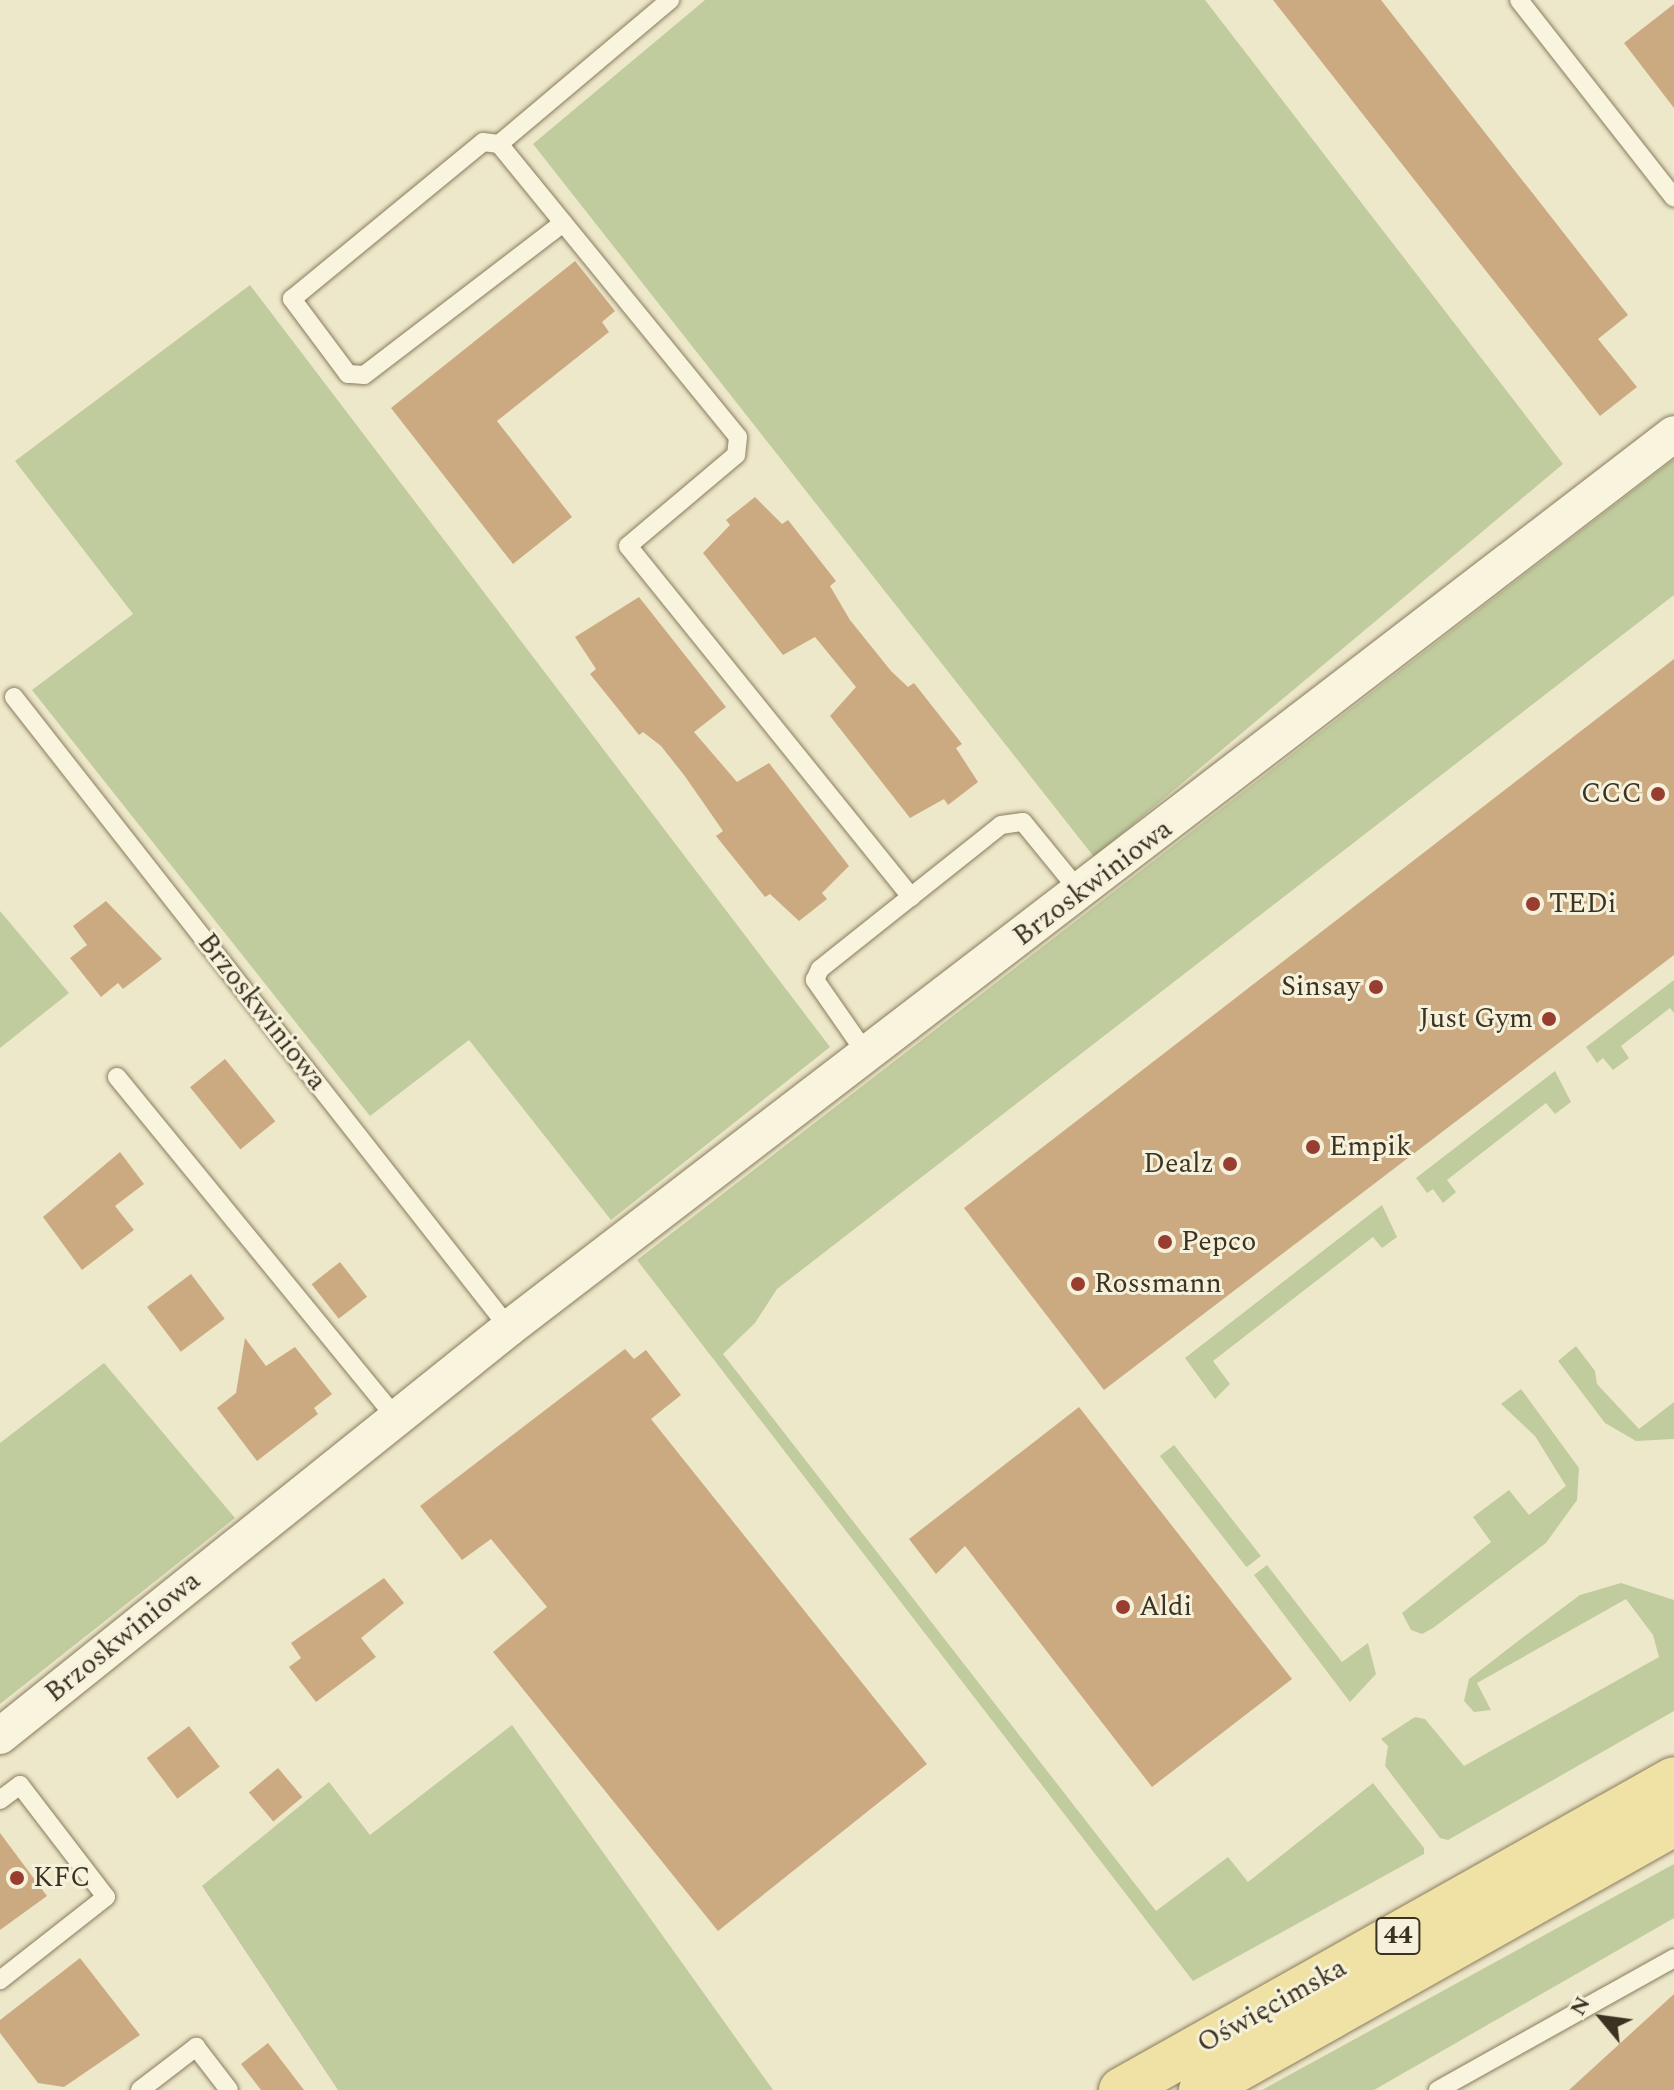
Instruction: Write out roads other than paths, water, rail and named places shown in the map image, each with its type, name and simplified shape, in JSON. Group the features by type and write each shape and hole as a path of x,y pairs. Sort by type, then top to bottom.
{"main road":[{"name":"Oświęcimska","path":"1121,2090 1674,1779"},
{"name":"Oświęcimska","path":"1201,2090 1674,1824"}],"street":[{"name":"Brzoskwiniowa","path":"0,1736 509,1328 865,1052 1081,893 1674,434"}],"lane":[{"path":"499,144 670,0"},
{"path":"1519,0 1674,198"},
{"path":"563,223 364,375 348,374 292,299 483,142 499,144 738,437 736,455 628,546 911,897"},
{"name":"Brzoskwiniowa","path":"14,697 509,1328"},
{"path":"865,1052 815,980 820,969 1001,825 1023,822 1081,893"},
{"path":"117,1077 397,1419"},
{"path":"0,1800 20,1785 106,1897 0,1980"},
{"path":"1438,2090 1674,1958"},
{"path":"140,2090 196,2047 229,2090"}],"place":[{"name":"CCC","path":"1658,794"},
{"name":"TEDi","path":"1533,904"},
{"name":"Sinsay","path":"1376,987"},
{"name":"Just Gym","path":"1549,1019"},
{"name":"Empik","path":"1313,1147"},
{"name":"Dealz","path":"1230,1164"},
{"name":"Pepco","path":"1165,1242"},
{"name":"Rossmann","path":"1078,1284"},
{"name":"Aldi","path":"1123,1607"},
{"name":"KFC","path":"17,1878"}]}
